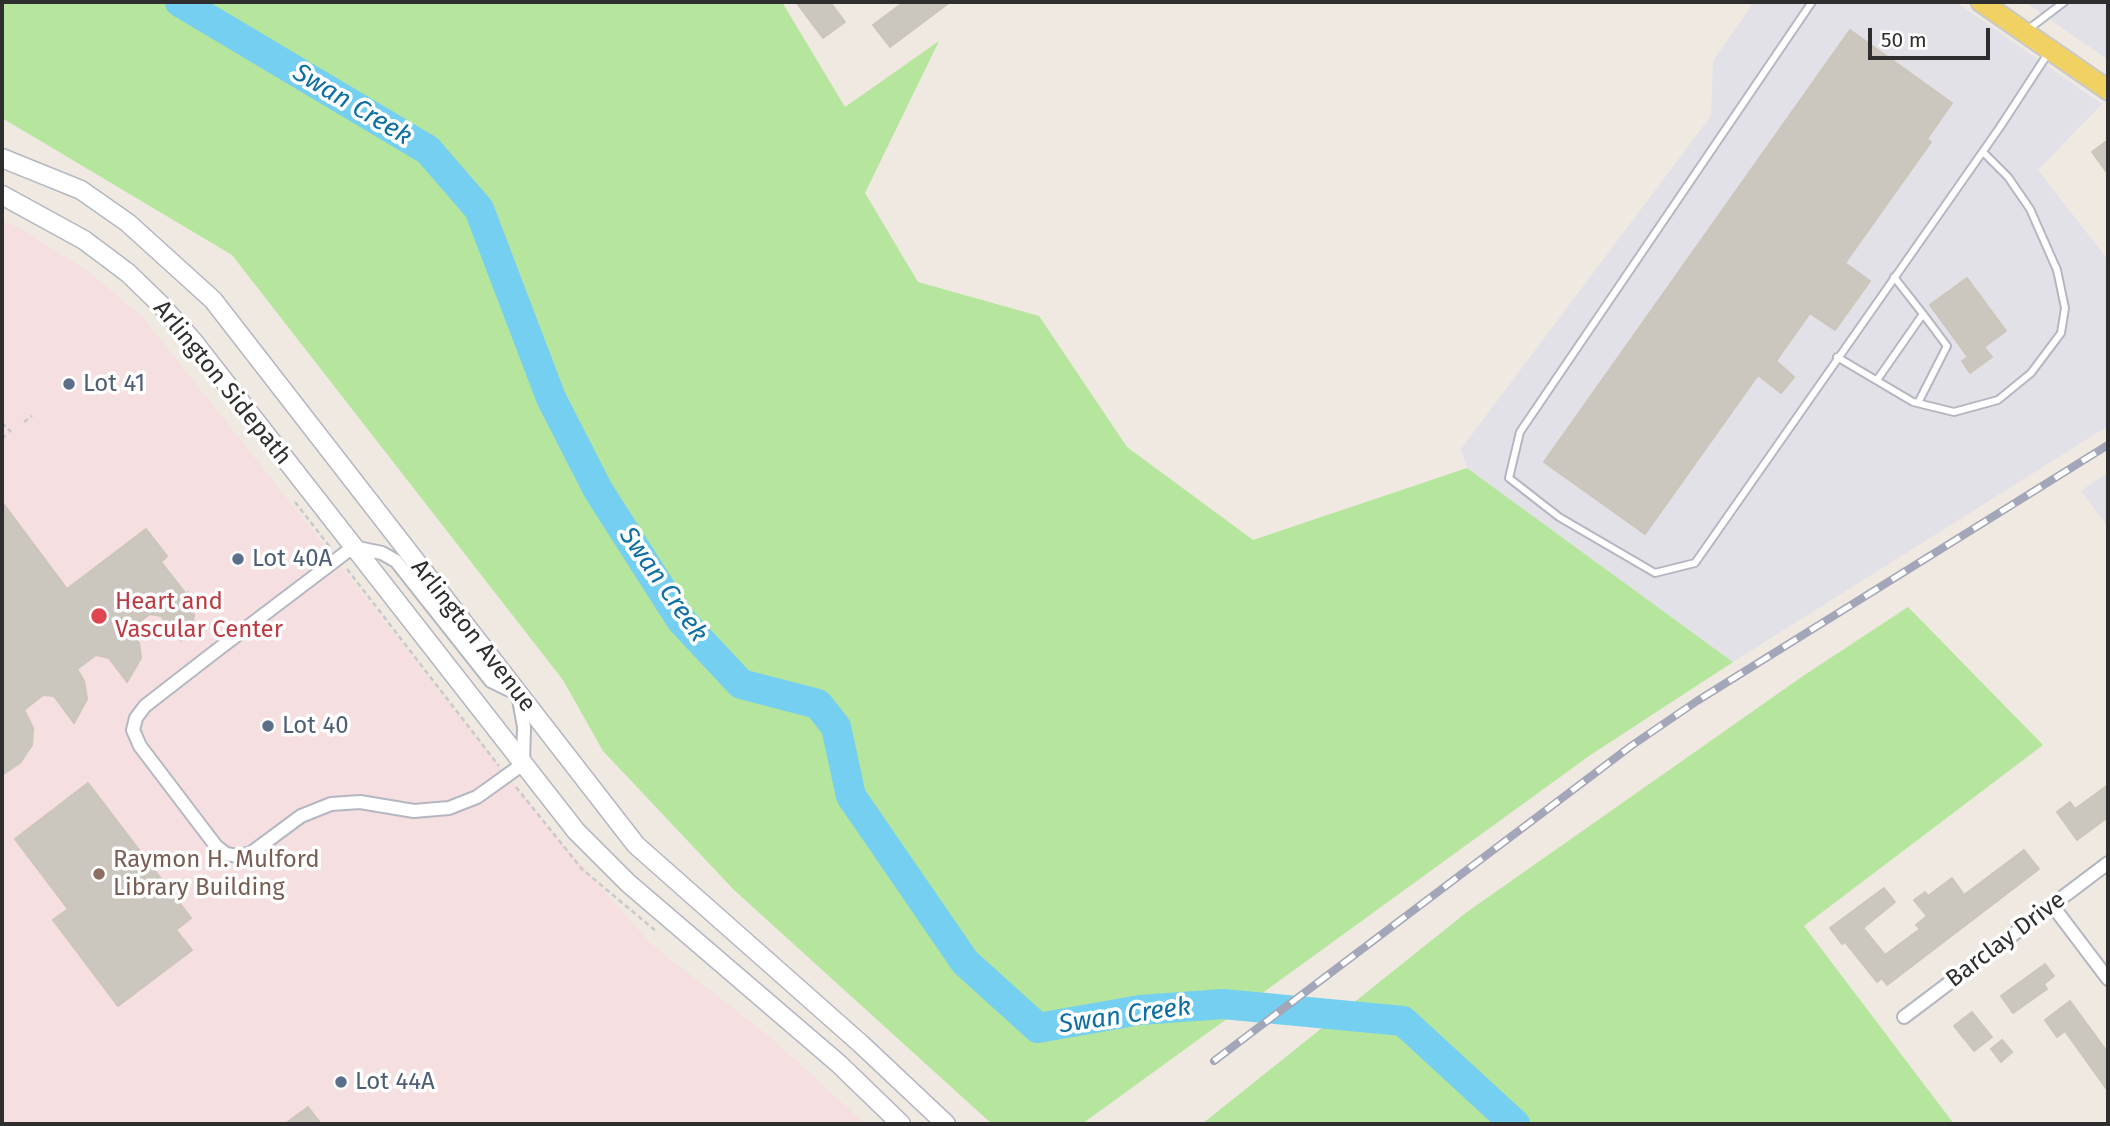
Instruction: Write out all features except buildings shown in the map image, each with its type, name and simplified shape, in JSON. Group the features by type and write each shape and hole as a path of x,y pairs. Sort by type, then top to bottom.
{"main road":[{"path":"1981,2 2108,90"}],"street":[{"name":"Arlington Avenue","path":"2,158 81,190 128,223 212,300 636,845 861,1044 946,1124"},
{"name":"Arlington Avenue","path":"2,195 83,240 128,273 161,305 193,341 523,764 602,859 839,1064 901,1124"},
{"path":"353,547 382,553 396,561 491,681 518,694 524,727 523,764 477,797 449,808 414,811 360,802 322,806 301,816 251,853 239,856 226,854 210,838 139,746 133,730 136,718 145,706 353,547"},
{"name":"Barclay Drive","path":"1904,1017 2108,863"},
{"path":"2052,905 2108,979"}],"lane":[{"path":"1812,2 1520,432 1509,478 1559,517 1655,573 1695,563 1983,152 2050,50"},
{"path":"2024,32 2064,2"},
{"path":"1837,357 1918,403 1954,412 1998,400 2031,373 2061,333 2065,308 2057,270 2030,209 2008,177 1983,152"},
{"path":"1894,277 1947,346 1918,403"},
{"path":"1877,380 1923,314"}],"path":[{"path":"24,422 32,416"},
{"path":"2,423 9,433 2,439"},
{"name":"Arlington Sidepath","path":"295,502 329,546"},
{"path":"344,565 500,767"}],"shaded area":[{"path":"1754,2 1956,2 2102,104 2038,170 2108,260 2108,426 1733,662 1467,468 1461,449 1711,116 1713,61"},
{"path":"2025,2 2108,2 2108,60"},
{"path":"2,221 18,227 86,270 142,316 546,825 651,944 776,1042 865,1124 2,1124"},
{"path":"2108,472 2108,527 2081,491"}],"green space":[{"path":"2,2 782,2 845,107 939,41 865,193 918,282 1039,316 1127,447 1253,540 1467,468 1733,662 1589,756 1082,1124 992,1124 734,890 603,751 563,680 232,255 2,118"},
{"path":"1908,607 2043,745 1804,926 1954,1124 1202,1124 1467,912 1803,676"}],"waterway":[{"name":"Swan Creek","path":"180,2 428,150 479,209 551,398 598,490 681,620 741,684 818,704 836,727 851,796 965,962 1038,1028 1140,1010 1223,1004 1403,1021 1515,1124"}],"railway":[{"path":"1214,1061 1631,746 1697,701 2108,445"}],"place":[{"name":"Lot 41","path":"69,384"},
{"name":"Lot 40A","path":"238,559"},
{"name":"Heart and Vascular Center","path":"99,616"},
{"name":"Lot 40","path":"268,726"},
{"name":"Raymon H. Mulford Library Building","path":"99,874"},
{"name":"Lot 44A","path":"341,1082"}]}
